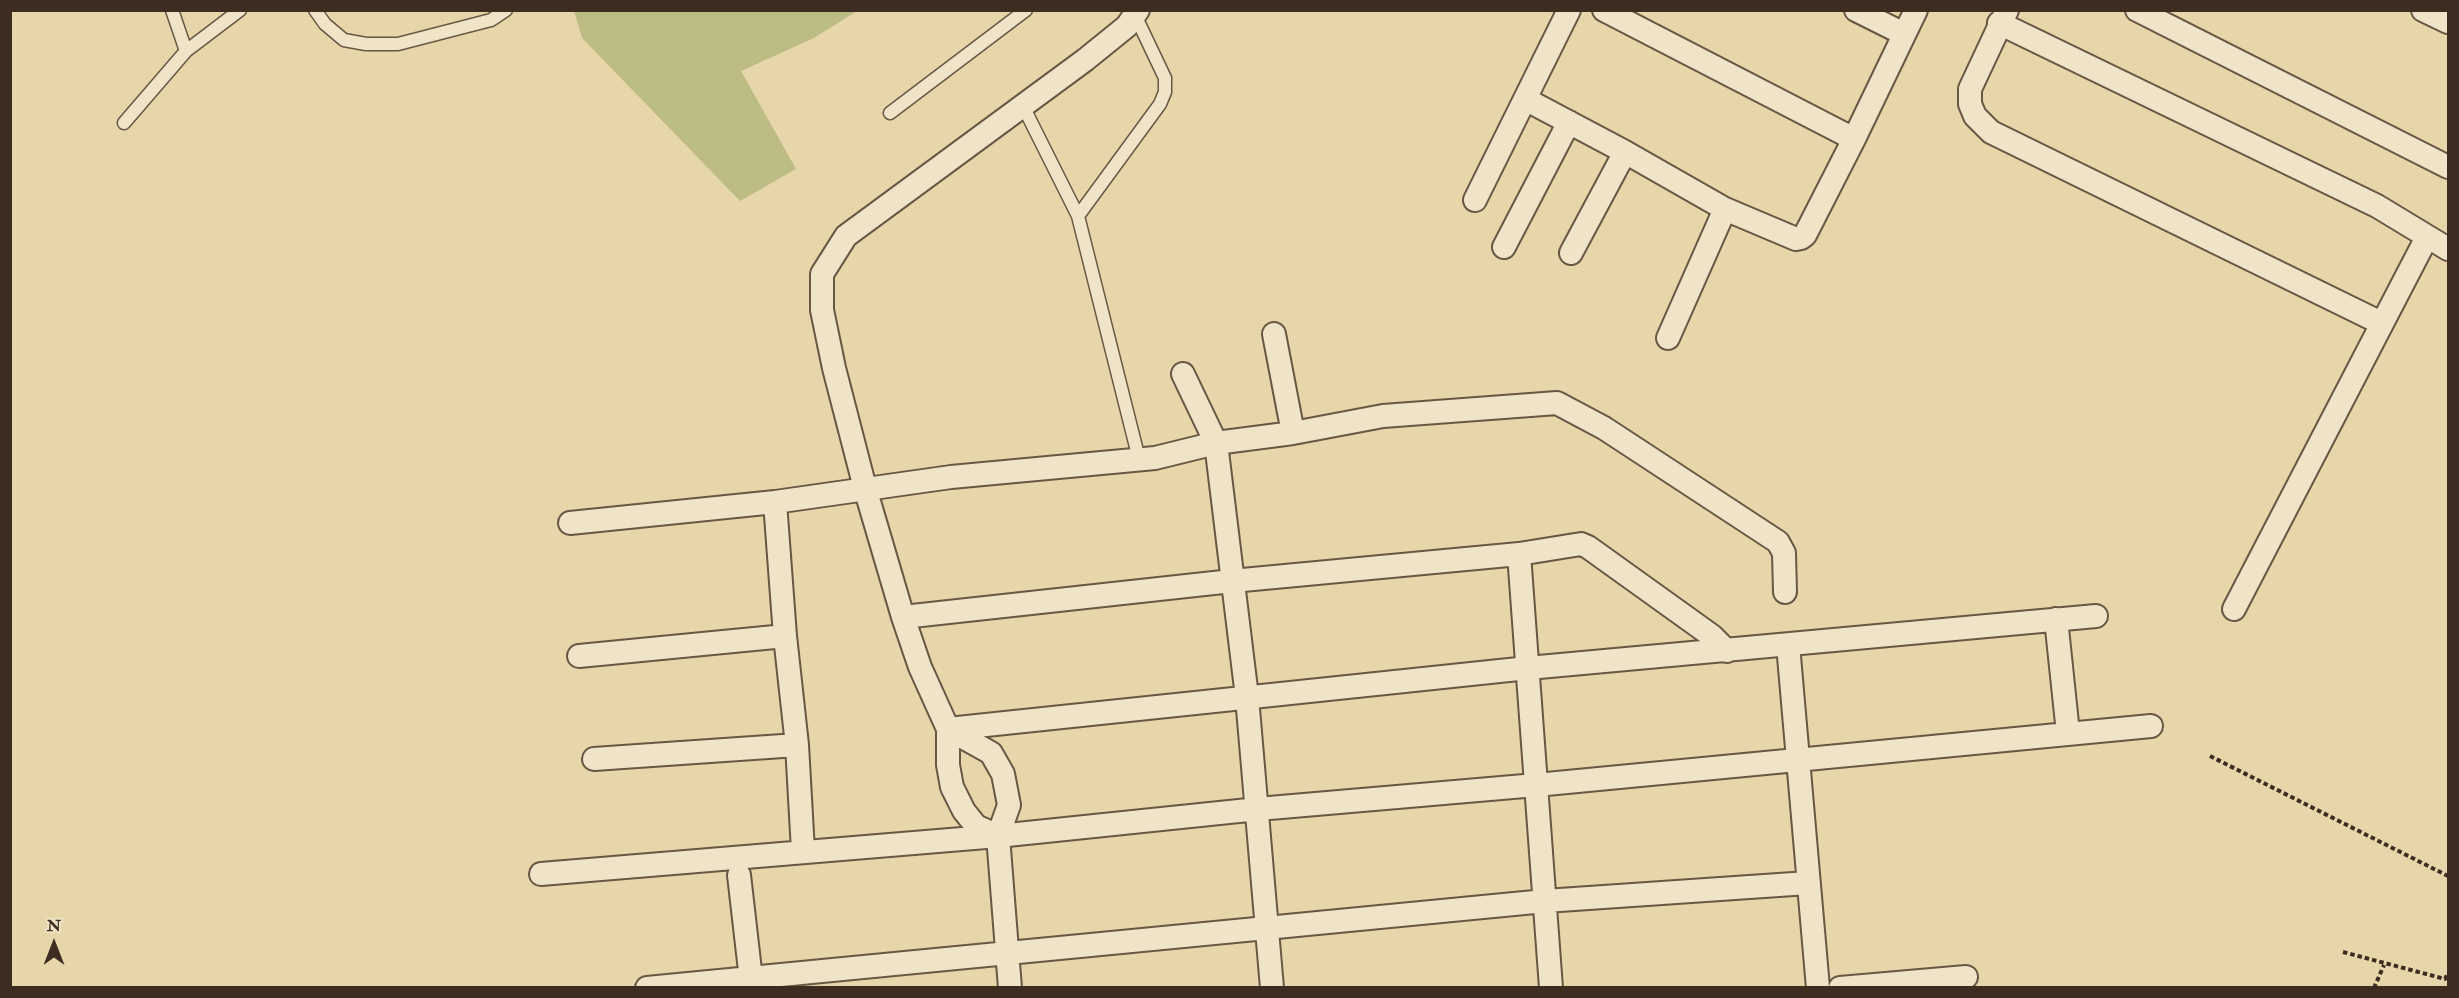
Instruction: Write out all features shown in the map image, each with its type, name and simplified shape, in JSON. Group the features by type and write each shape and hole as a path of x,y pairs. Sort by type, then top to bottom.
{"street":[{"path":"1475,200 1569,10"},
{"path":"1604,10 1854,139"},
{"path":"1856,10 1904,34"},
{"path":"1525,99 1725,209 1796,239 1801,238 1805,235 1854,139 1916,10"},
{"path":"2137,10 2448,167"},
{"path":"998,837 976,826 964,811 952,787 948,765 948,729 920,668 903,617 865,488 834,368 822,310 822,274 846,236 1093,53 1127,26 1137,13"},
{"path":"2381,323 1991,132 1975,117 1970,104 1970,89 2003,17 2377,206 2448,249"},
{"path":"1504,247 1569,122"},
{"path":"1570,253 1624,152"},
{"path":"1668,338 1725,209"},
{"path":"2234,609 2427,237"},
{"path":"1274,334 1293,433"},
{"path":"1183,374 1216,443 1247,697 1272,987"},
{"path":"570,523 776,502 951,477 1139,459 1216,443 1293,433 1383,416 1557,403 1604,428 1778,542 1784,553 1785,592"},
{"path":"776,502 785,636 797,745 803,851"},
{"path":"903,617 1232,581 1519,554 1581,544 1712,636 1727,651"},
{"path":"1519,554 1551,987"},
{"path":"948,729 1528,668 2096,616"},
{"path":"2056,619 2068,733"},
{"path":"579,656 785,636"},
{"path":"1788,645 1818,987"},
{"path":"541,874 998,837 1258,810 2151,726"},
{"path":"948,729 991,753 1003,774 1009,805 998,837 1010,987"},
{"path":"594,759 797,745"},
{"path":"739,875 752,982"},
{"path":"647,987 752,982 1007,952 1545,901 1808,883"},
{"path":"1840,987 1966,977"}],"lane":[{"path":"172,10 186,51"},
{"path":"124,123 186,51 240,10"},
{"path":"315,10 325,24 344,40 366,44 398,44 492,20 506,10"},
{"path":"890,113 1026,10"},
{"path":"1078,216 1160,104 1166,92 1165,78 1137,13"},
{"path":"1023,106 1078,216 1139,459"}],"path":[{"path":"2210,756 2448,876"},
{"path":"2343,952 2445,980 2448,973"},
{"path":"2374,987 2385,965"}],"green space":[{"path":"574,10 857,11 814,38 741,71 796,169 740,201 582,38"}]}
